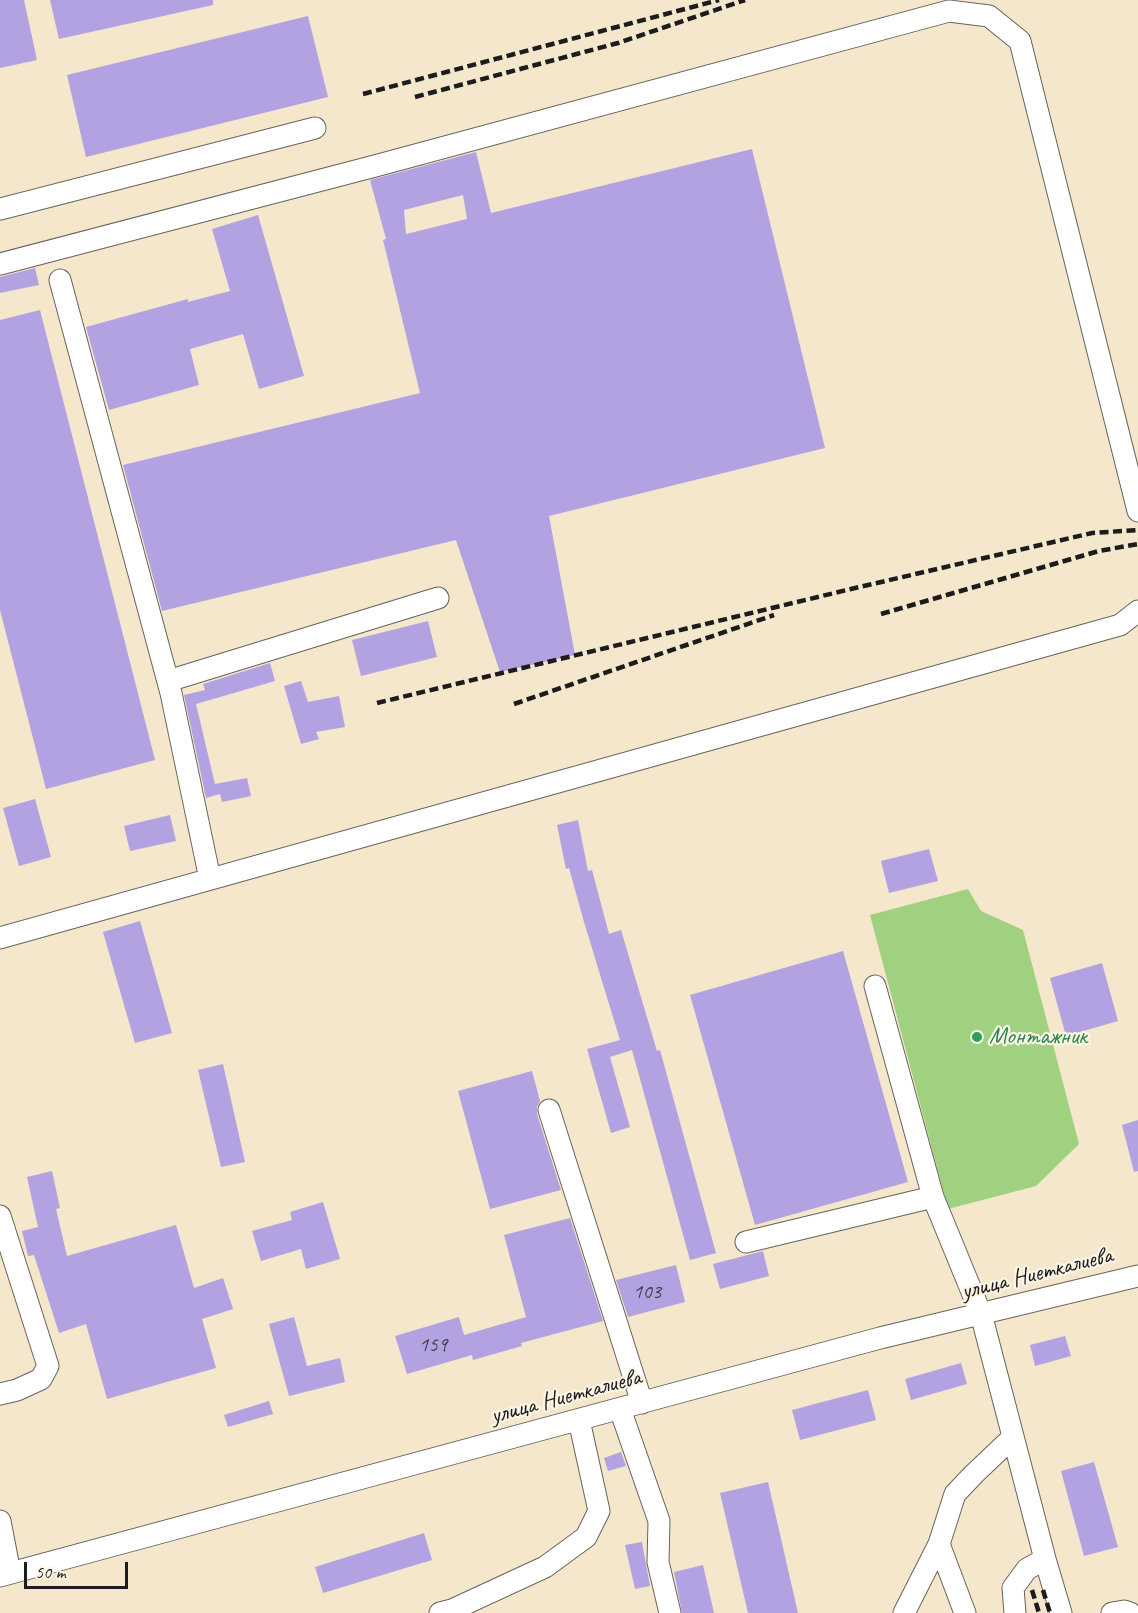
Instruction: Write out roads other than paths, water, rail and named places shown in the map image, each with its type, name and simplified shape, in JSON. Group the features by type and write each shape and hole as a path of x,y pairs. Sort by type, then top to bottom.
{"street":[{"path":"0,264 375,166 949,11 988,16 1020,42 1138,511"},
{"path":"0,209 315,128"},
{"path":"60,280 168,681 210,879"},
{"path":"168,681 438,598"},
{"path":"0,938 1120,625 1138,611"},
{"path":"875,986 933,1197 981,1314 1061,1613"},
{"path":"549,1110 642,1403"},
{"path":"746,1242 933,1197"},
{"path":"0,1216 48,1366 41,1379 17,1390 0,1394"},
{"name":"улица Ниеткалиева","path":"5,1575 880,1338 1138,1276"},
{"path":"620,1409 659,1521 658,1562 670,1613"},
{"path":"440,1613 452,1610 545,1567 586,1537 599,1511 579,1420"},
{"path":"904,1613 939,1544 955,1494 1013,1437"},
{"path":"0,1521 5,1575"},
{"path":"939,1544 965,1613"},
{"path":"1015,1613 1013,1588 1027,1569 1045,1559"},
{"path":"1112,1613 1124,1611 1130,1613"}],"railway":[{"path":"363,94 719,0"},
{"path":"415,97 618,43 745,0"},
{"path":"377,703 1092,533 1138,530"},
{"path":"881,614 1099,551 1138,544"},
{"path":"514,704 774,615"},
{"path":"1032,1590 1039,1613"},
{"path":"1043,1590 1050,1613"}],"place":[{"name":"Монтажник","path":"977,1037"}]}
